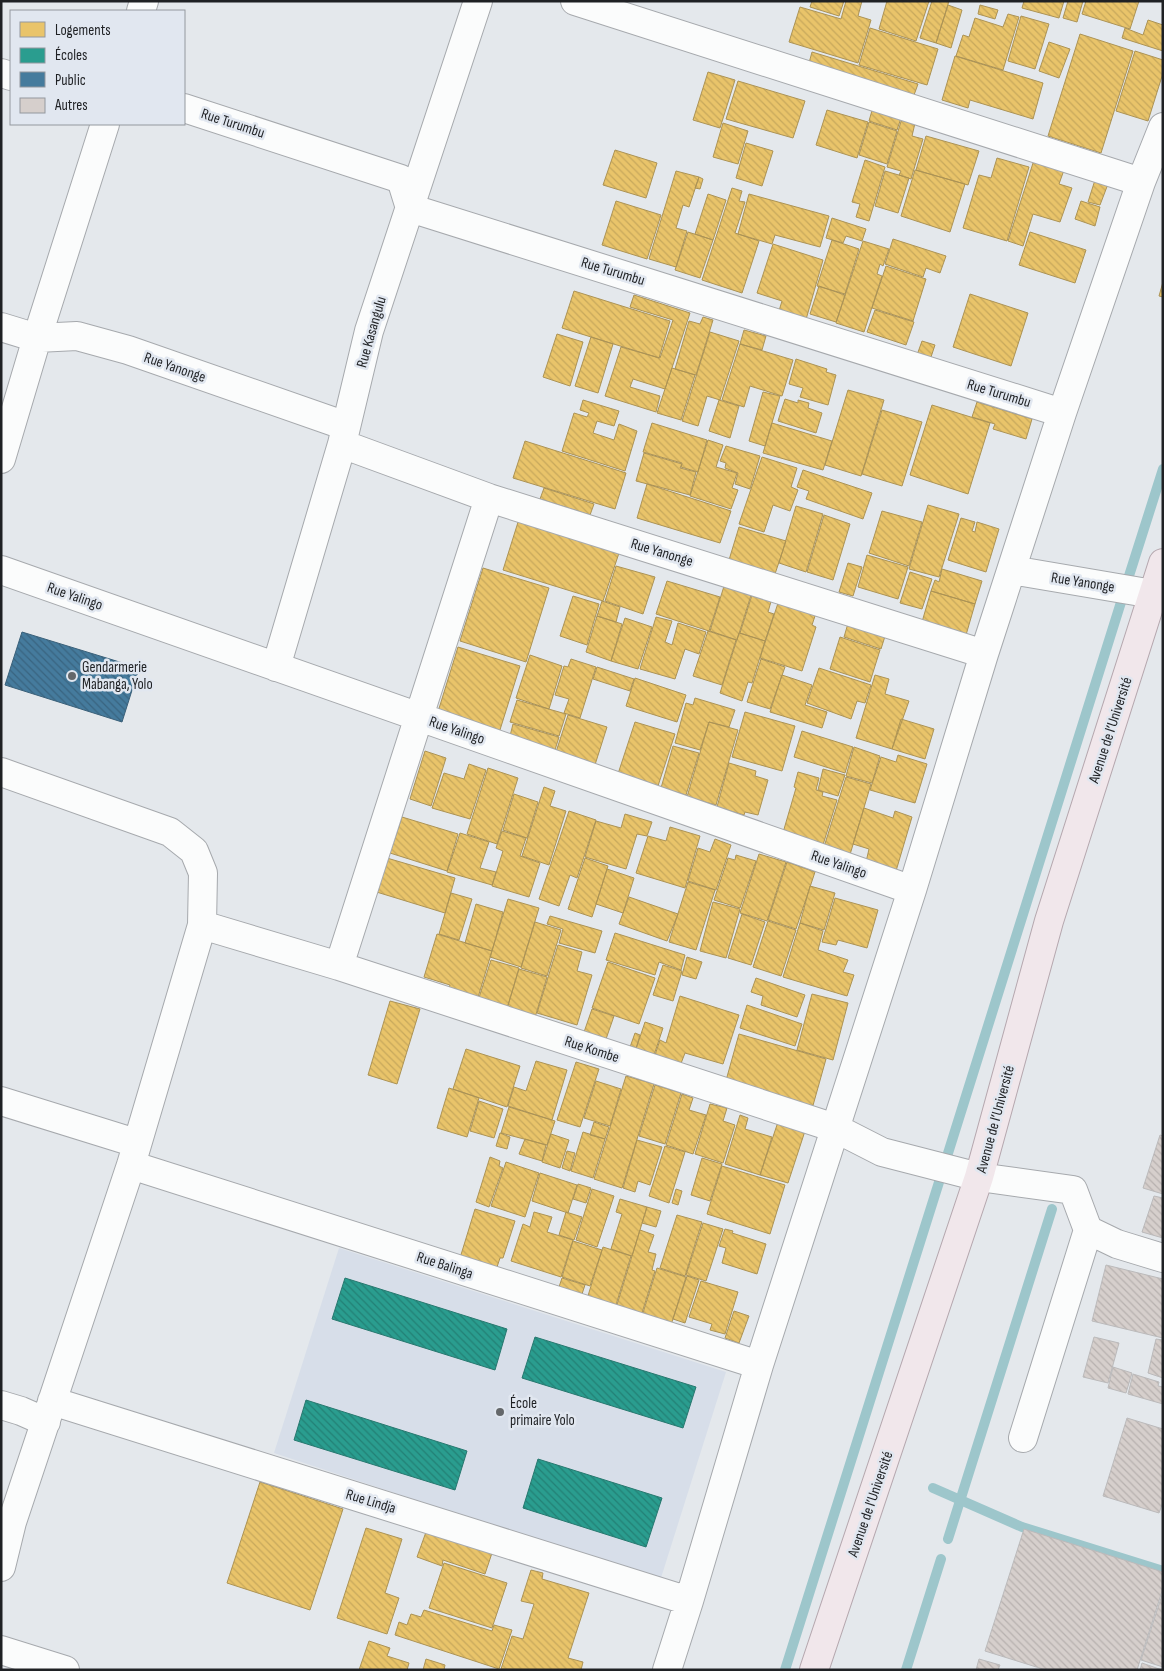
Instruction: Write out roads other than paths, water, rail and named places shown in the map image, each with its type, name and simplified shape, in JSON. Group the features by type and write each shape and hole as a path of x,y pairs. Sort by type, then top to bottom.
{"main road":[{"name":"Avenue de l’Université","path":"814,1670 979,1177 1049,922 1163,563"}],"street":[{"name":"Rue Kasangulu","path":"276,666 344,435 369,331 478,1"},
{"path":"575,1 1141,182"},
{"name":"Rue Turumbu","path":"185,108 401,179 410,208 1062,413"},
{"path":"1,459 105,125"},
{"path":"667,1670 759,1364 912,890 984,654 1062,413 1141,182 1163,127"},
{"name":"Rue Yanonge","path":"1,327 37,338 77,336 128,350 344,435 489,498 984,654"},
{"path":"339,966 489,498"},
{"name":"Rue Yalingo","path":"1,570 912,890"},
{"name":"Rue Yanonge","path":"1012,570 1153,594"},
{"path":"1,772 170,832 194,850 203,873 202,925 134,1154 12,1522 1,1567"},
{"name":"Rue Kombe","path":"202,925 339,966 835,1128 882,1152 979,1177 1073,1190 1088,1230"},
{"name":"Rue Balinga","path":"1,1101 134,1154 759,1364"},
{"path":"1023,1438 1088,1230 1117,1244 1163,1258"},
{"name":"Rue Lindja","path":"1,1405 21,1411 49,1412 689,1601"},
{"path":"1,1650 65,1670"}],"waterway":[{"path":"1128,579 1163,469"},
{"path":"944,1166 1122,599"},
{"path":"785,1670 940,1179"},
{"path":"948,1539 1052,1209"},
{"path":"933,1488 1022,1527 1163,1571"},
{"path":"906,1670 941,1559"}],"place":[{"name":"Gendarmerie Mabanga, Yolo","path":"72,676"},
{"name":"École primaire Yolo","path":"500,1412"}]}
